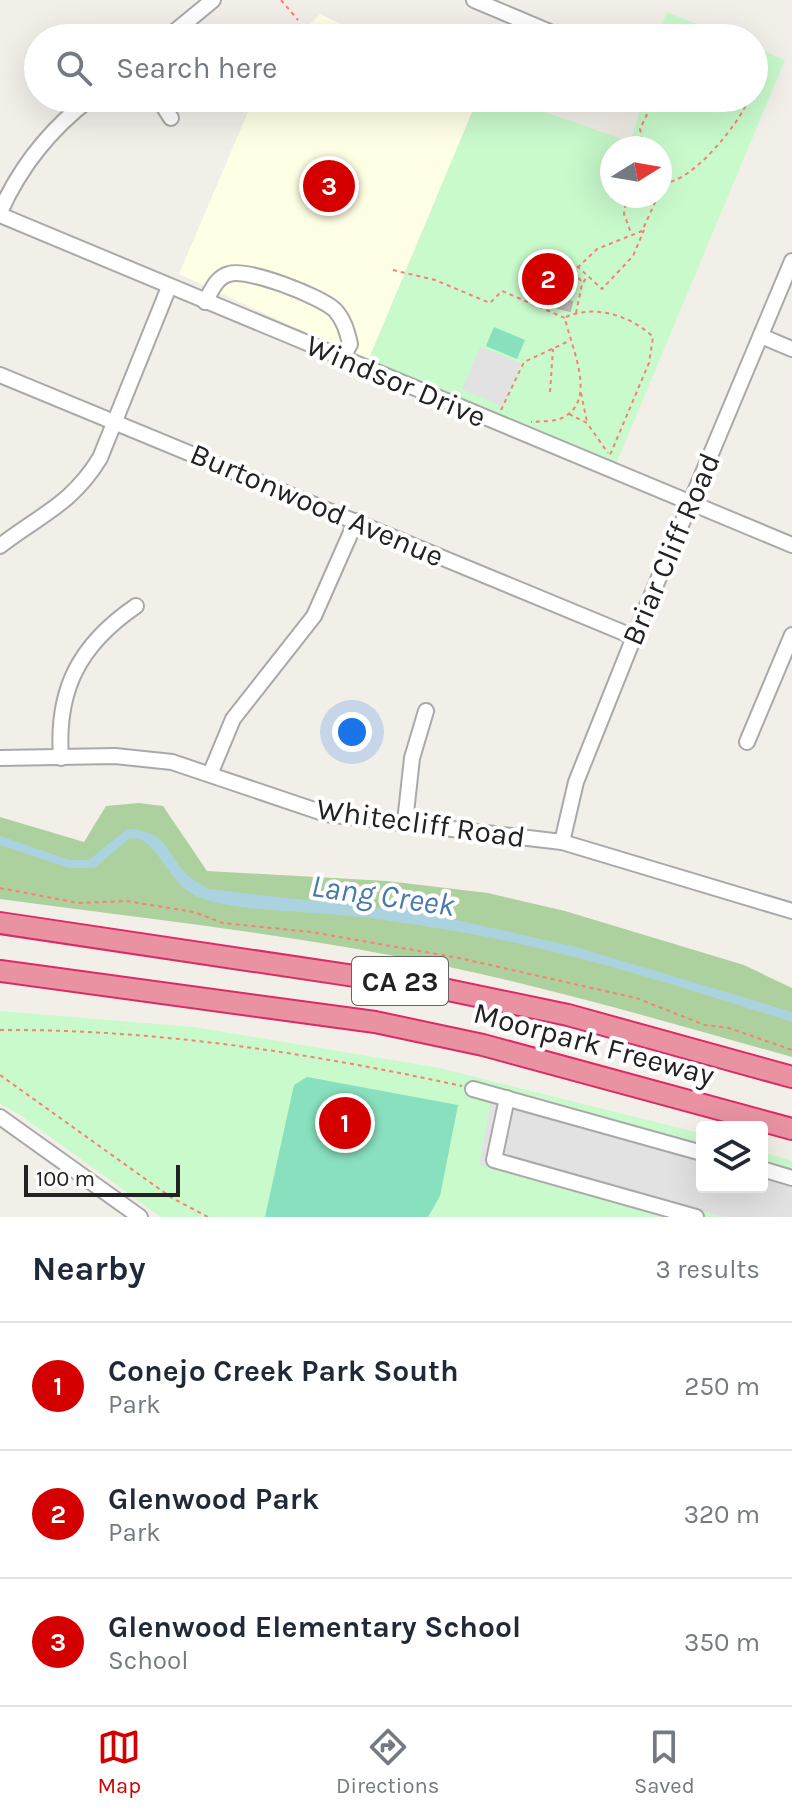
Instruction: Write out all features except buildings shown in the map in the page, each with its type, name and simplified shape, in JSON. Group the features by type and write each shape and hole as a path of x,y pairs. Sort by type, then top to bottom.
{"highway":[{"name":"Moorpark Freeway","path":"0,923 448,990 568,1015 792,1077"},
{"name":"Moorpark Freeway","path":"0,971 375,1022 483,1045 792,1129"},
{"path":"662,1092 792,1135"}],"street":[{"path":"184,24 213,0"},
{"path":"474,0 531,24"},
{"path":"0,214 17,176 41,143 75,112"},
{"path":"167,112 171,118"},
{"name":"Windsor Drive","path":"0,214 792,545"},
{"name":"Briar Cliff Road","path":"562,842 576,782 792,261"},
{"path":"205,302 222,277 231,273 255,274 332,307 343,320 350,344 342,359"},
{"path":"0,546 76,493 100,458 169,287"},
{"path":"761,336 792,349"},
{"name":"Burtonwood Avenue","path":"0,375 634,637"},
{"path":"211,772 233,719 314,616 356,521"},
{"path":"61,758 60,713 66,691 102,633 136,606"},
{"path":"747,742 792,635"},
{"path":"405,822 412,758 426,711"},
{"name":"Whitecliff Road","path":"0,758 147,758 211,772 306,809 562,842 792,911"},
{"path":"473,1089 696,1151"},
{"path":"507,1098 494,1160 696,1217"},
{"path":"0,1117 140,1217"},
{"path":"768,1171 792,1178"}],"path":[{"path":"281,0 298,20"},
{"path":"641,136 640,129 648,112"},
{"path":"672,179 694,169 744,112"},
{"path":"625,208 624,214 632,234"},
{"path":"577,266 602,289 606,286 633,256 653,208"},
{"path":"532,305 549,295 597,249 644,229"},
{"path":"393,270 435,280 490,303 502,291 565,318 576,314 621,316 651,334 655,342 610,455"},
{"path":"572,272 583,283"},
{"path":"576,314 583,283 588,276"},
{"path":"565,318 587,423 613,461"},
{"path":"500,410 524,362 569,342"},
{"path":"550,392 555,358 553,348"},
{"path":"529,422 557,420 569,414 581,393"},
{"path":"569,414 587,423"},
{"path":"0,888 79,903 126,901 194,912 223,923 311,932 459,958 636,998 705,1025 729,1028 792,1050"},
{"path":"0,1030 154,1035 314,1055 473,1089"},
{"path":"0,1075 172,1198 208,1217"}],"shaded area":[{"path":"320,14 341,24 310,24"},
{"path":"248,112 472,112 368,361 179,274"},
{"path":"480,347 521,363 503,407 462,389"},
{"path":"492,1098 696,1158 696,1193 768,1193 768,1179 792,1185 792,1217 724,1217 502,1156 490,1167 479,1165"}],"green space":[{"path":"667,12 697,24 662,24"},
{"path":"768,53 785,60 768,101"},
{"path":"472,112 545,112 613,136 600,136 600,208 672,208 672,136 632,136 640,112 763,112 616,464 368,361"},
{"path":"494,327 525,340 517,359 486,346"},
{"path":"139,803 163,806 207,871 387,881 488,893 565,911 744,965 792,988 792,1057 576,997 390,955 279,936 0,899 0,817 84,842 106,806"},
{"path":"0,1011 194,1027 439,1068 696,1132 696,1193 768,1193 768,1154 792,1161 792,1217 161,1217 19,1114 0,1104"},
{"path":"307,1077 458,1105 440,1196 428,1217 265,1217 294,1085"}],"water":[{"path":"127,829 157,837 186,874 208,889 385,909 403,908 576,947 792,1012 792,1022 536,947 380,919 246,908 210,901 187,891 143,840 130,838 94,868 69,868 0,845 0,836 70,860 89,860"}],"place":[{"name":"Glenwood Elementary School","path":"329,186"},
{"name":"Glenwood Park","path":"548,279"},
{"name":"Conejo Creek Park South","path":"345,1123"}],"water label":[{"name":"Lang Creek","path":"383,895"}]}
